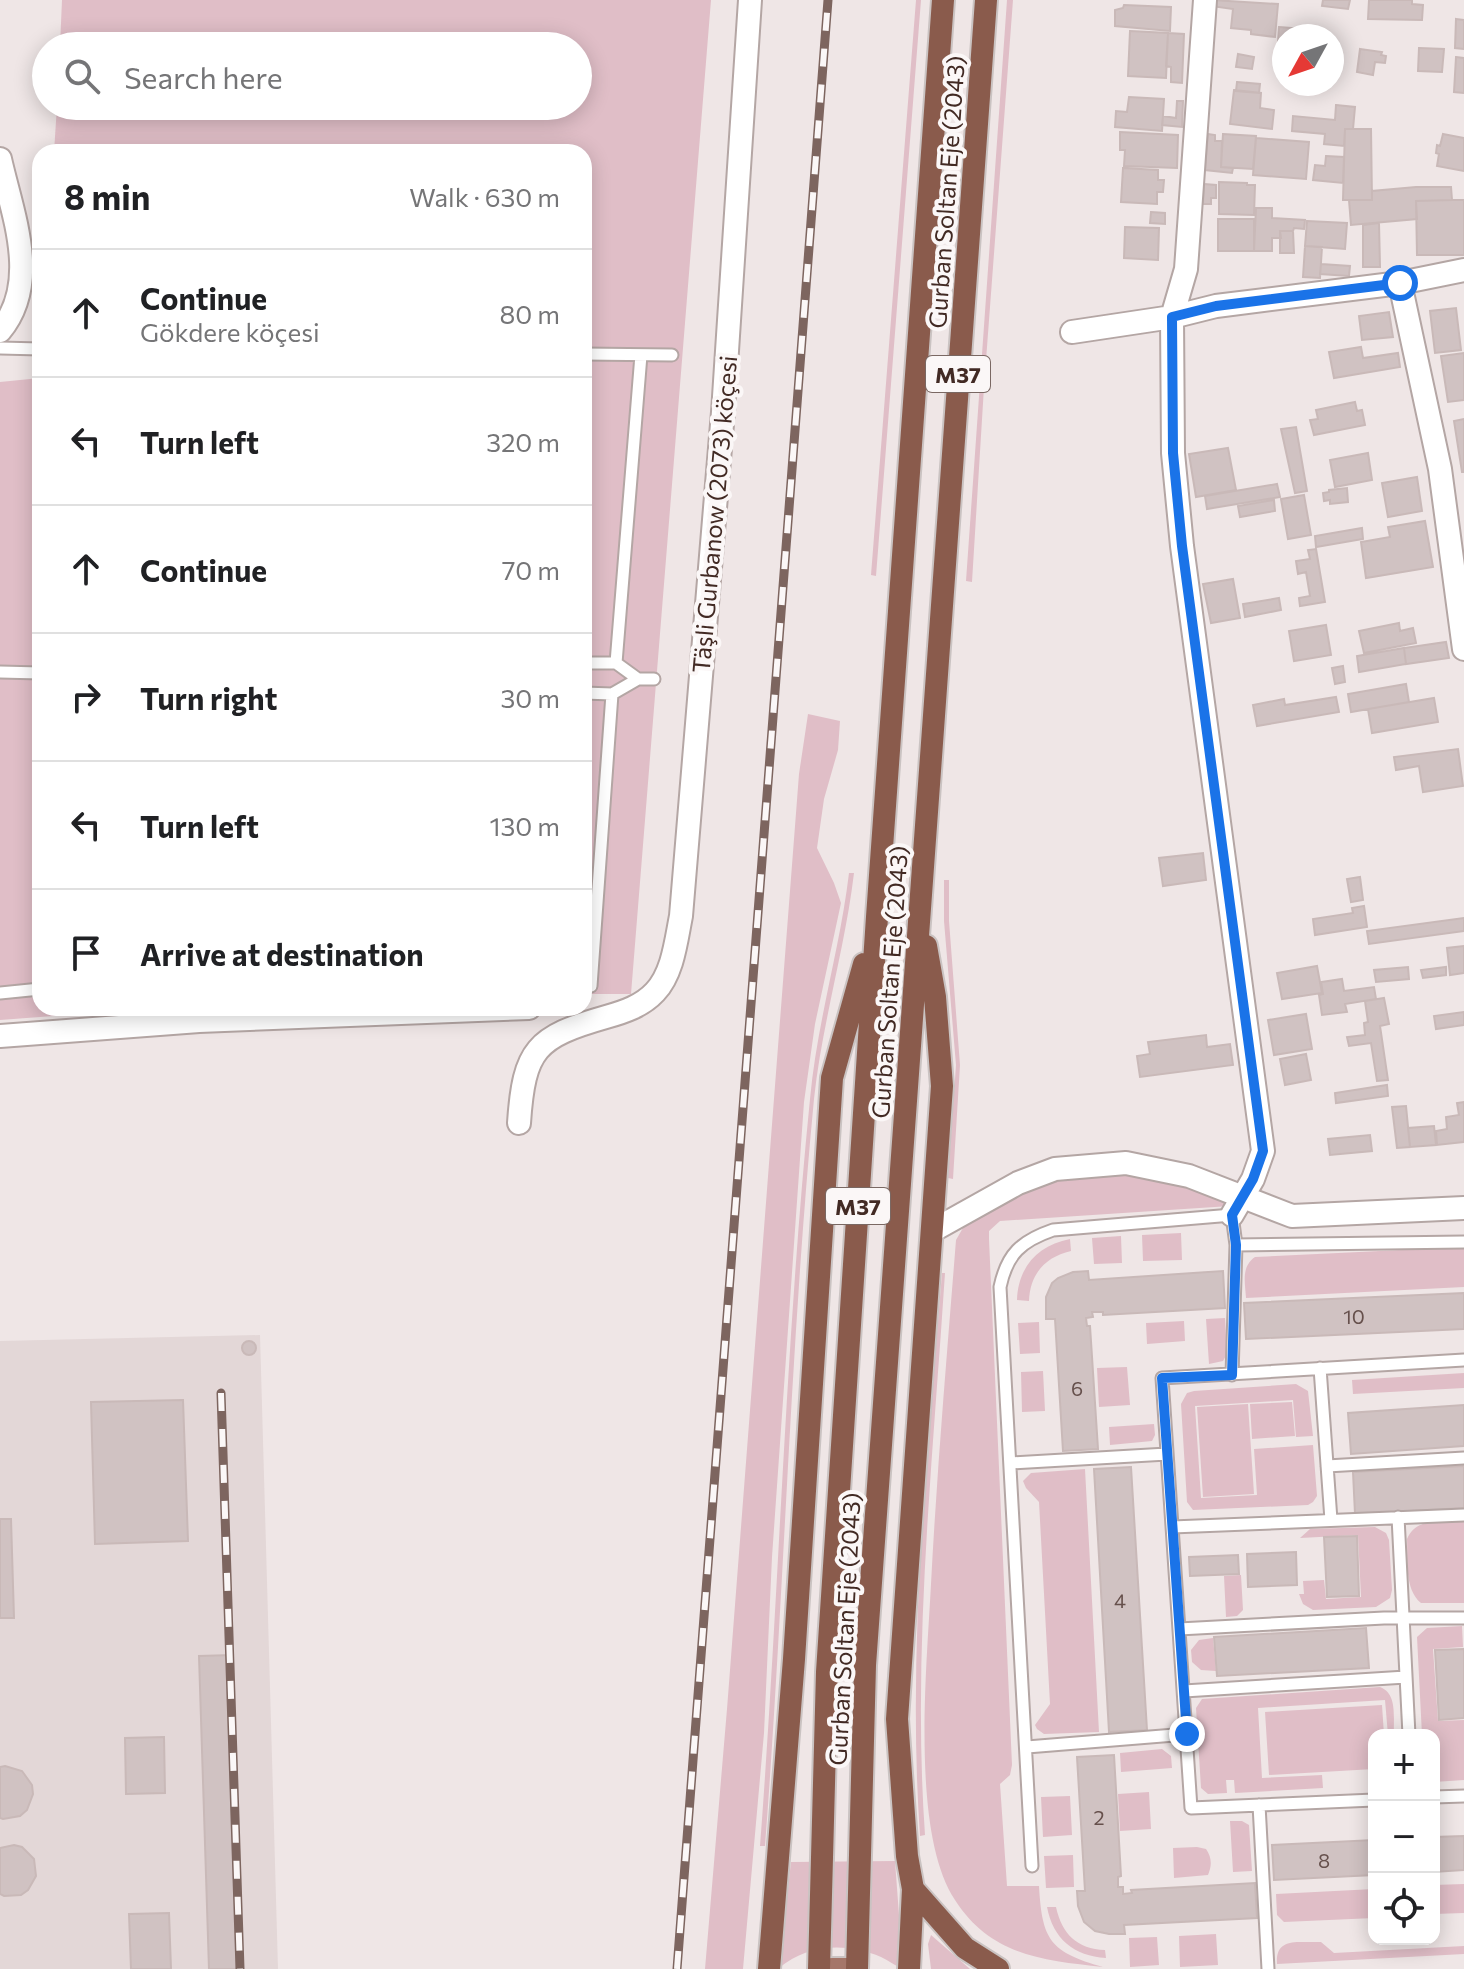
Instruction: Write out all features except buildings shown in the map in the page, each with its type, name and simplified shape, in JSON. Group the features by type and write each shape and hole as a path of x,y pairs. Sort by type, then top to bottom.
{"highway":[{"name":"Gurban Soltan Eje (2043)","path":"819,1969 827,1672 943,0"},
{"name":"Gurban Soltan Eje (2043)","path":"857,1969 865,1665 986,0"},
{"path":"909,1969 913,1889 907,1856 897,1719 942,1086 935,997 920,911"},
{"path":"769,1969 795,1643 832,1078 877,917"},
{"path":"913,1889 965,1948 998,1969"}],"main road":[{"path":"832,1969 851,1969"}],"street":[{"name":"Täşli Gurbanow (2073) köçesi","path":"630,1010 654,992 664,979 681,916 723,412 750,0"},
{"path":"1205,0 1186,269 1172,317 1173,453 1182,546 1263,1151 1243,1197"},
{"path":"0,159 18,232 21,280 12,314 0,331"},
{"path":"1072,332 1172,317 1216,306 1400,283 1464,270"},
{"path":"1400,283 1440,469 1464,649"},
{"path":"592,997 630,1010"},
{"path":"519,1123 522,1084 529,1062 542,1043 563,1030 630,1010"},
{"path":"0,1036 199,1021 326,1016"},
{"path":"932,1231 1018,1183 1055,1169 1126,1163 1189,1176 1292,1216 1464,1208"}],"lane":[{"path":"0,348 32,349"},
{"path":"592,354 672,355"},
{"path":"616,663 641,355"},
{"path":"592,663 616,663 638,679"},
{"path":"0,672 32,673"},
{"path":"592,693 612,694 638,679 654,679"},
{"path":"592,946 612,694"},
{"path":"0,993 32,990"},
{"path":"1032,1866 1000,1287 1004,1267 1016,1251 1035,1236 1053,1230 1243,1197 1236,1245 1232,1375"},
{"path":"1236,1245 1464,1242"},
{"path":"1368,1800 1191,1808 1162,1378 1464,1360"},
{"path":"1320,1368 1331,1520"},
{"path":"1011,1463 1167,1454"},
{"path":"1327,1466 1464,1458"},
{"path":"1172,1527 1464,1515"},
{"path":"1398,1517 1409,1729"},
{"path":"1179,1629 1464,1618"},
{"path":"1184,1691 1406,1677"},
{"path":"1027,1747 1187,1734"},
{"path":"1440,1797 1464,1796"},
{"path":"1259,1805 1268,1969"}],"shaded area":[{"path":"62,0 711,0 631,994 592,994 592,144 55,144 56,120 592,120 592,32 61,32"},
{"path":"916,0 921,0 876,576 871,575"},
{"path":"1007,0 1013,0 972,582 966,581"},
{"path":"32,379 32,1016 53,1016 0,1020 0,382"},
{"path":"808,714 840,721 838,750 824,799 817,848 841,903 815,1024 804,1102 772,1557 764,1733 743,1969 705,1969 799,774"},
{"path":"849,873 854,873 850,901 814,1099 799,1286 765,1846 760,1846 801,1192 813,1070"},
{"path":"944,880 949,880 949,921 960,1065 953,1179 948,1178 956,1065 944,921"},
{"path":"1144,1171 1223,1194 1230,1206 1000,1221 989,1231 1012,1765 1010,1775 1000,1784 1007,1886 1039,1886 1043,1919 1052,1941 1071,1956 1103,1967 1039,1957 1002,1944 969,1919 955,1900 941,1870 932,1833 927,1791 927,1658 956,1240 971,1214 1029,1177"},
{"path":"1181,1233 1182,1260 1143,1261 1142,1235"},
{"path":"1121,1236 1122,1263 1094,1264 1092,1238"},
{"path":"1070,1239 1071,1251 1047,1262 1036,1275 1029,1301 1017,1300 1021,1277 1032,1259 1048,1246"},
{"path":"1464,1247 1464,1287 1246,1298 1246,1270 1255,1257"},
{"path":"942,1273 945,1273 922,1625 925,1835 920,1836 917,1625"},
{"path":"1225,1318 1227,1354 1223,1361 1209,1364 1206,1319"},
{"path":"1184,1321 1185,1341 1147,1344 1146,1323"},
{"path":"1039,1322 1040,1353 1020,1354 1018,1323"},
{"path":"260,1335 278,1969 0,1969 0,1341"},
{"path":"1127,1367 1130,1405 1099,1407 1097,1368"},
{"path":"1043,1371 1045,1411 1022,1412 1021,1372"},
{"path":"1464,1373 1464,1388 1353,1394 1352,1380"},
{"path":"1296,1384 1308,1391 1313,1436 1296,1437 1293,1400 1195,1406 1201,1498 1257,1495 1254,1449 1313,1445 1317,1496 1313,1502 1308,1505 1193,1510 1187,1502 1181,1404 1187,1393"},
{"path":"1292,1402 1295,1436 1252,1439 1250,1404"},
{"path":"1248,1404 1254,1494 1203,1497 1197,1407"},
{"path":"1154,1424 1152,1441 1110,1445 1109,1427"},
{"path":"1085,1469 1099,1732 1044,1734 1035,1725 1050,1704 1039,1502 1023,1481 1031,1473"},
{"path":"1464,1520 1464,1603 1421,1603 1409,1582 1407,1539 1411,1532 1424,1524"},
{"path":"1375,1527 1386,1533 1389,1540 1390,1598 1376,1607 1313,1610 1303,1604 1299,1594 1304,1594 1303,1581 1324,1580 1326,1599 1361,1597 1358,1535 1300,1538 1310,1529"},
{"path":"1241,1575 1243,1610 1237,1616 1226,1617 1224,1576"},
{"path":"1462,1626 1463,1647 1433,1649 1438,1721 1464,1720 1464,1780 1440,1782 1440,1729 1422,1729 1417,1637 1427,1628"},
{"path":"1213,1638 1216,1671 1201,1670 1192,1662 1191,1650 1199,1640"},
{"path":"1380,1687 1386,1690 1392,1701 1394,1729 1387,1729 1385,1700 1258,1708 1262,1778 1322,1775 1323,1788 1235,1793 1234,1780 1226,1780 1227,1793 1208,1794 1201,1788 1196,1708 1202,1699"},
{"path":"1382,1705 1384,1729 1368,1729 1368,1769 1269,1775 1265,1712"},
{"path":"1162,1749 1171,1756 1172,1768 1121,1772 1120,1753"},
{"path":"1149,1792 1151,1829 1120,1831 1118,1794"},
{"path":"1070,1796 1072,1835 1043,1837 1041,1797"},
{"path":"1230,1821 1242,1821 1249,1825 1252,1871 1233,1872"},
{"path":"1173,1848 1206,1849 1209,1855 1211,1865 1208,1875 1174,1878"},
{"path":"1073,1855 1074,1887 1046,1888 1044,1856"},
{"path":"895,1861 903,1969 868,1952 841,1948 802,1954 779,1968 791,1862"},
{"path":"1464,1884 1464,1913 1440,1914 1440,1885"},
{"path":"1368,1889 1368,1918 1284,1922 1277,1915 1276,1894"},
{"path":"1047,1907 1056,1907 1062,1925 1072,1938 1086,1947 1105,1950 1106,1958 1084,1954 1067,1944 1054,1928"},
{"path":"1216,1934 1218,1965 1180,1967 1179,1936"},
{"path":"931,1935 970,1969 931,1969 928,1944"},
{"path":"1157,1937 1159,1965 1130,1967 1129,1938"},
{"path":"1321,1942 1334,1953 1464,1946 1464,1954 1277,1964 1277,1955 1284,1945"}],"railway":[{"path":"677,1969 828,0"},
{"path":"221,1393 240,1969"}],"route":[{"path":"1187,1734 1162,1378 1232,1375 1236,1245 1232,1215 1253,1179 1263,1151 1182,546 1173,453 1172,317 1216,306 1400,283"}]}
